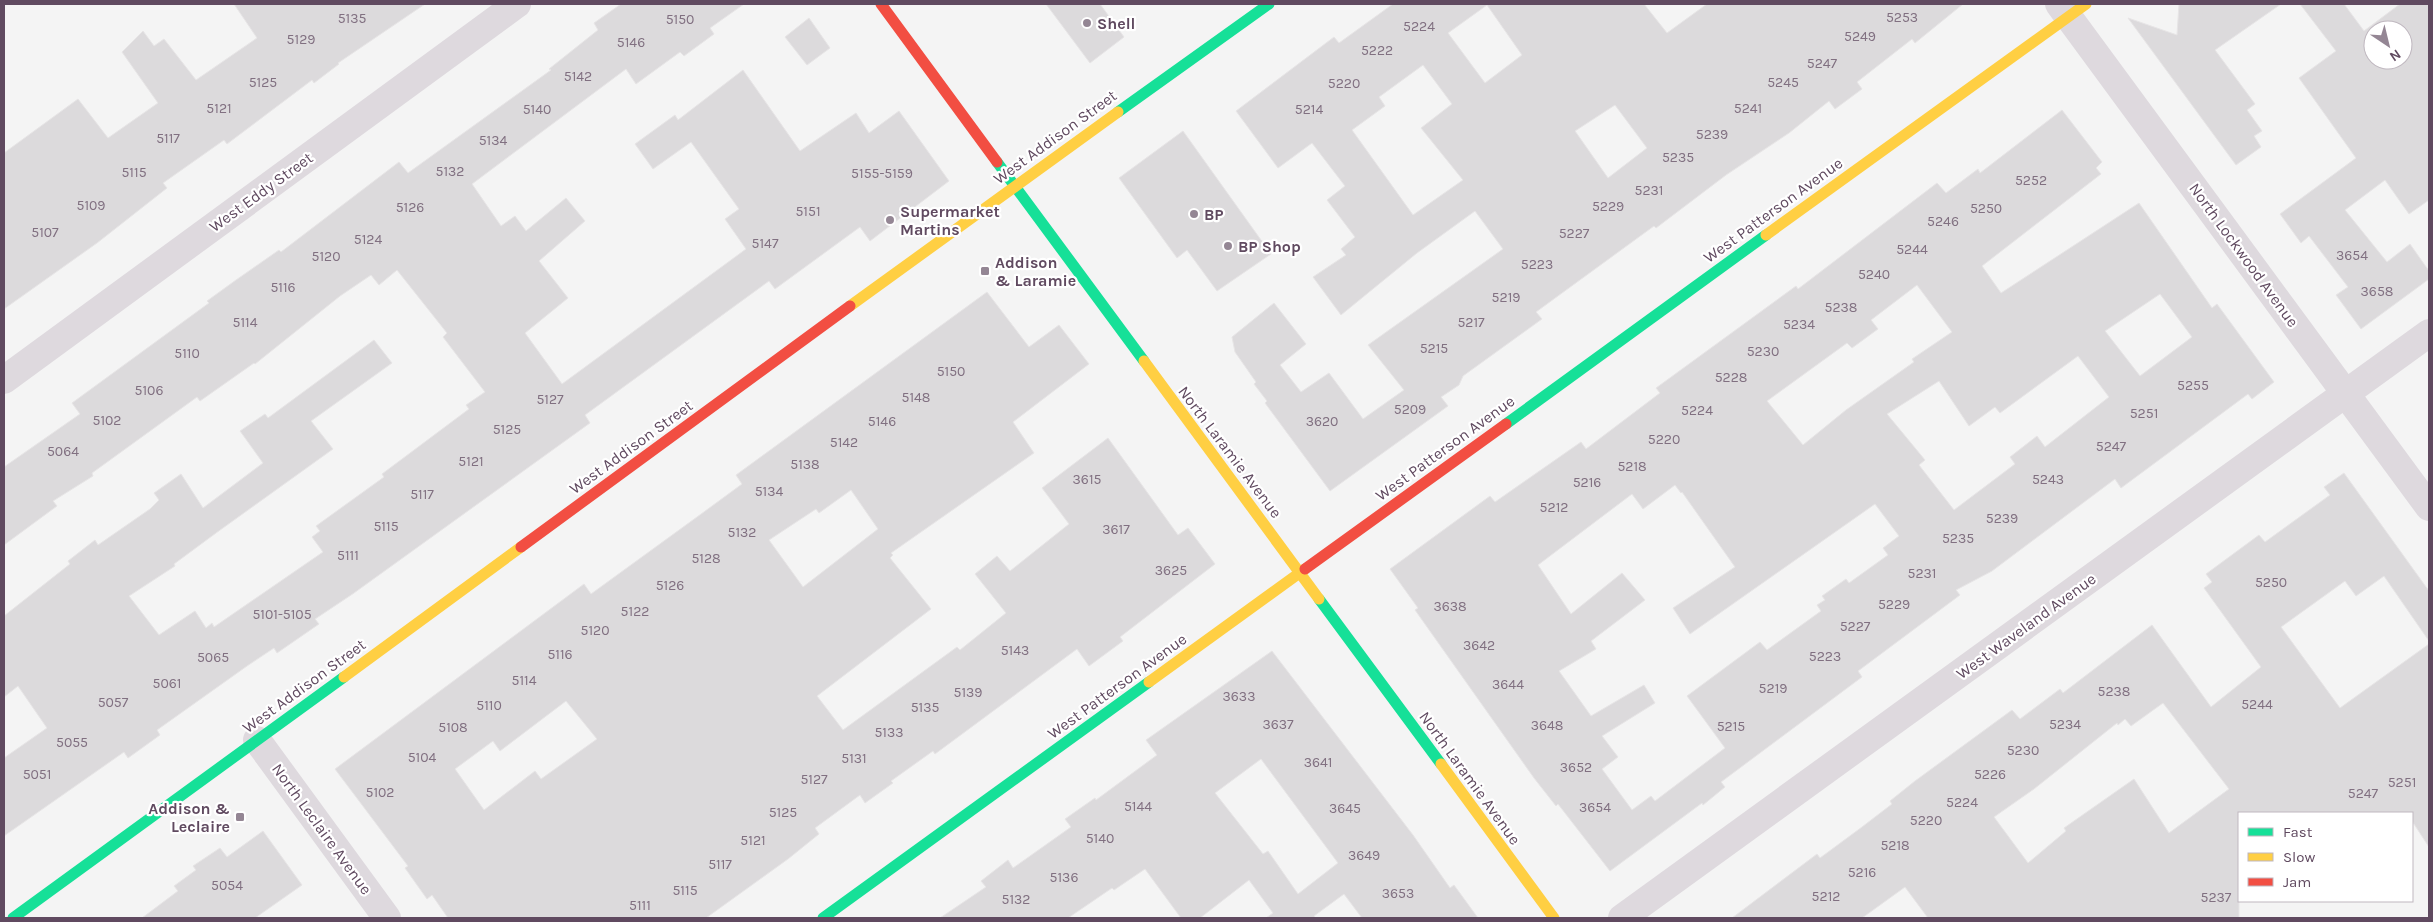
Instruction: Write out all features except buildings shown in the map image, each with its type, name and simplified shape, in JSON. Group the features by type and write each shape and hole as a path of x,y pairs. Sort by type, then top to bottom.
{"street":[{"name":"West Eddy Street","path":"4,380 518,4"},
{"name":"North Laramie Avenue","path":"881,4 1554,918"},
{"name":"West Addison Street","path":"13,918 1015,186 1269,4"},
{"name":"North Lockwood Avenue","path":"2071,8 2346,394 2429,507"},
{"name":"West Patterson Avenue","path":"823,918 1300,573 2071,8"},
{"name":"West Waveland Avenue","path":"1622,918 2429,333"},
{"name":"North Leclaire Avenue","path":"257,740 387,918"}],"traffic: fast":[{"path":"1118,112 1269,4"},
{"path":"997,162 1144,361"},
{"path":"1506,424 1766,235"},
{"path":"1319,599 1441,764"},
{"path":"13,918 344,677"},
{"path":"823,918 1149,682"}],"traffic: slow":[{"path":"1766,235 2086,4"},
{"path":"850,306 1118,112"},
{"path":"1144,361 1319,599"},
{"path":"344,677 521,547"},
{"path":"1149,682 1305,569"},
{"path":"1441,764 1554,918"}],"traffic: jam":[{"path":"881,4 997,162"},
{"path":"521,547 850,306"},
{"path":"1305,569 1506,424"}],"place":[{"name":"Shell","path":"1087,23"},
{"name":"BP","path":"1194,214"},
{"name":"Supermarket Martins","path":"890,220"},
{"name":"BP Shop","path":"1228,246"},
{"name":"Addison & Laramie","path":"985,271"},
{"name":"Addison & Leclaire","path":"240,817"}]}
